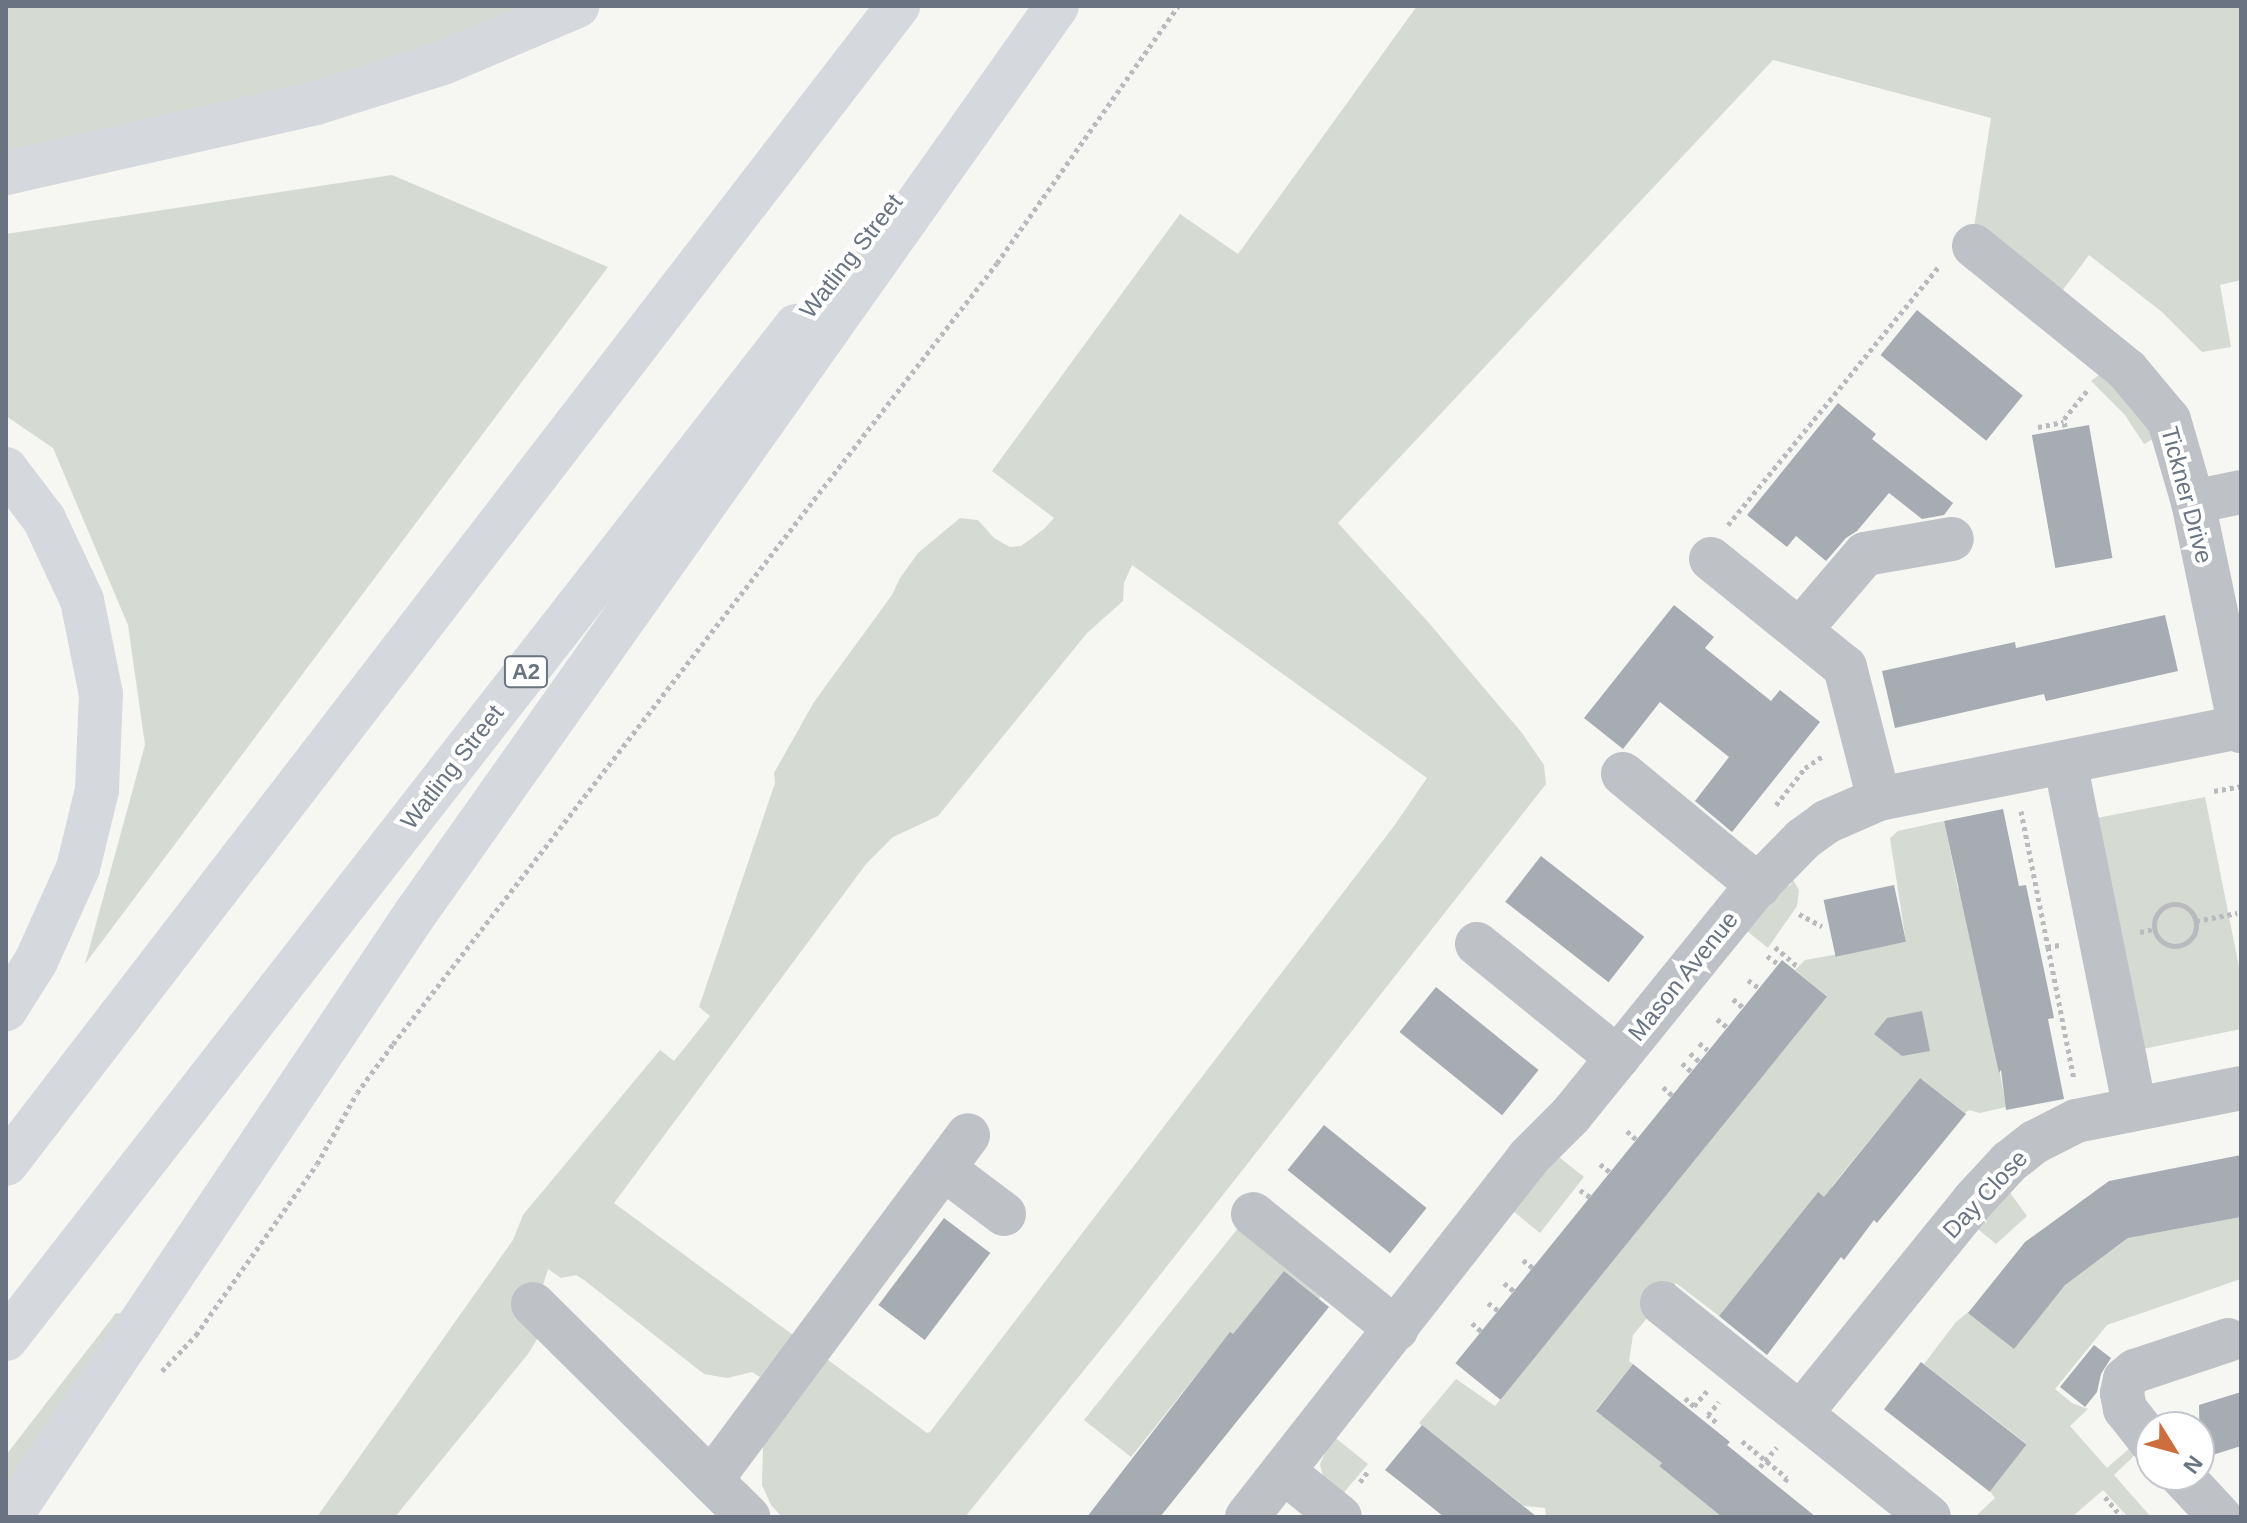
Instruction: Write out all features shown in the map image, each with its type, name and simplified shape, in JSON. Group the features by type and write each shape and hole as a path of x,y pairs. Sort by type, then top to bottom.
{"highway":[{"path":"6,173 222,127 316,103 443,63 577,6"},
{"path":"6,1164 898,6"},
{"name":"Watling Street","path":"6,1339 1046,6"},
{"path":"10,1517 415,914 1057,6"},
{"path":"6,469 44,519 82,600 101,694 97,790 78,868 36,961 6,1009"}],"street":[{"name":"Tickner Drive","path":"1974,246 2145,387 2174,429 2193,502 2240,729"},
{"path":"2193,502 2241,492"},
{"path":"1800,630 1865,554 1952,539"},
{"path":"1711,559 1847,671 1879,799"},
{"name":"Mason Avenue","path":"1247,1517 1519,1169 1571,1115 1759,886 1814,830 1853,808 1879,799 2240,729"},
{"path":"2065,762 2135,1109"},
{"path":"1623,774 1759,886"},
{"path":"1477,944 1618,1058"},
{"name":"Day Close","path":"1801,1413 2009,1162 2035,1142 2066,1125 2241,1088"},
{"path":"711,1480 956,1152 1004,1214"},
{"path":"1253,1214 1396,1329"},
{"path":"1662,1303 1929,1517"},
{"path":"533,1304 748,1517"},
{"path":"2135,1422 2125,1409 2123,1387 2128,1375 2228,1340"},
{"path":"1283,1471 1340,1517"},
{"path":"2196,1491 2220,1517"}],"path":[{"path":"154,1381 202,1327 317,1164 357,1093 393,1044 988,274 1178,6"},
{"path":"1711,559 1730,521 1936,268 1974,246"},
{"path":"2038,427 2064,424 2090,387"},
{"path":"1770,816 1790,785 1813,761 1863,743"},
{"path":"2214,791 2241,786"},
{"path":"2020,808 2075,1084"},
{"path":"2177,904 2190,909 2196,921 2189,941 2175,946 2161,941 2154,922 2159,910 2177,904"},
{"path":"2196,921 2237,913"},
{"path":"1799,914 1822,926"},
{"path":"2048,947 2100,939"},
{"path":"1775,947 1798,967"},
{"path":"1767,956 1777,963"},
{"path":"1748,980 1759,988"},
{"path":"1733,999 1745,1009"},
{"path":"1717,1019 1728,1028"},
{"path":"1699,1043 1708,1050"},
{"path":"1690,1053 1699,1061"},
{"path":"1682,1063 1691,1071"},
{"path":"1663,1087 1672,1095"},
{"path":"1627,1131 1636,1139"},
{"path":"1600,1164 1610,1172"},
{"path":"1580,1190 1590,1197"},
{"path":"1523,1260 1533,1268"},
{"path":"1504,1283 1514,1291"},
{"path":"1488,1303 1499,1311"},
{"path":"1472,1323 1482,1332"},
{"path":"1742,1441 1787,1478 1784,1483"},
{"path":"2105,1497 2122,1517"}],"shaded area":[{"path":"6,6 537,6 372,70 6,154"},
{"path":"1417,6 2241,6 2241,280 2220,285 2231,347 2202,352 2162,312 2089,255 2059,295 1974,227 1991,118 1773,60 1338,523 1429,623 1522,733 1544,765 1546,784 1123,1322 965,1517 782,1517 771,1505 762,1485 763,1445 824,1357 927,1433 930,1432 1394,826 1427,778 1132,565 1124,583 1123,601 1087,633 938,816 893,837 866,864 614,1203 793,1335 760,1377 752,1372 727,1378 704,1374 584,1280 576,1275 561,1278 548,1269 543,1285 518,1316 539,1336 528,1354 395,1517 317,1517 513,1240 523,1215 660,1050 674,1061 710,1016 699,1007 775,783 774,773 814,702 892,595 918,553 960,518 978,520 994,538 1010,547 1021,546 1044,529 1054,518 992,471 1180,214 1238,254"},
{"path":"392,175 608,267 85,964 145,745 128,625 53,448 6,416 6,234"},
{"path":"2103,372 2158,436 2144,444 2125,415 2091,381"},
{"path":"2205,797 2241,977 2241,1029 2143,1049 2097,818"},
{"path":"1944,821 1958,889 1967,888 2006,1107 1965,1113 1920,1078 1832,1186 1832,1203 1817,1193 1719,1316 1676,1283 1633,1335 1629,1361 1633,1364 1596,1410 1654,1456 1699,1417 1659,1466 1722,1517 1546,1517 1545,1508 1524,1506 1419,1423 1456,1379 1495,1406 1827,996 1795,970 1805,960 1906,942 1890,838 1898,831"},
{"path":"1792,878 1799,890 1797,906 1768,948 1747,931 1784,887 1791,885"},
{"path":"1559,1157 1584,1177 1540,1233 1513,1211 1510,1198"},
{"path":"2005,1186 2027,1216 1996,1244 1973,1225"},
{"path":"2134,1186 2144,1235 2241,1217 2241,1279 2107,1325 2055,1389 2072,1403 2088,1409 2070,1426 2107,1468 2131,1447 2135,1455 2114,1475 2151,1517 2128,1517 2103,1490 2072,1517 1975,1517 1995,1498 1990,1491 2027,1444 1924,1364 1956,1322 2027,1264 2071,1280 2130,1237"},
{"path":"1239,1227 1322,1294 1319,1299 1284,1271 1237,1329 1281,1367 1277,1369 1230,1333 1131,1457 1084,1420"},
{"path":"116,1313 121,1314 6,1492 6,1455"},
{"path":"1333,1436 1368,1464 1340,1497 1323,1477 1320,1464"}],"building":[{"path":"1917,310 2023,396 1986,441 1880,355"},
{"path":"1838,403 1876,434 1872,439 1953,503 1944,515 1922,519 1889,493 1826,561 1796,536 1787,547 1747,515"},
{"path":"2089,425 2112,558 2055,568 2032,435"},
{"path":"1674,605 1714,637 1705,648 1771,701 1780,690 1820,722 1732,832 1695,801 1729,757 1660,702 1623,749 1584,718"},
{"path":"2165,615 2178,671 2046,701 2044,694 1895,728 1882,671 2015,642 2016,648"},
{"path":"2003,809 2019,886 2026,885 2047,984 2054,1018 2048,1019 2064,1099 2006,1110 2001,1070 1999,1073 1944,821"},
{"path":"1541,856 1644,937 1609,982 1505,902"},
{"path":"1894,885 1906,942 1836,957 1824,900"},
{"path":"1782,960 1827,997 1500,1400 1455,1363"},
{"path":"1436,987 1539,1070 1502,1115 1399,1032"},
{"path":"1922,1011 1930,1051 1902,1056 1874,1034 1887,1018"},
{"path":"1920,1078 1966,1114 1877,1223 1874,1220 1844,1260 1841,1257 1767,1355 1719,1316 1818,1192 1824,1197"},
{"path":"1324,1125 1427,1208 1390,1253 1287,1170"},
{"path":"2241,1155 2241,1217 2128,1238 2065,1285 2014,1349 1968,1313 2025,1242 2109,1181"},
{"path":"944,1218 990,1253 925,1340 878,1305"},
{"path":"1284,1271 1329,1307 1160,1517 1087,1517 1230,1332 1233,1334"},
{"path":"2094,1345 2111,1358 2101,1374 2097,1392 2085,1407 2060,1387"},
{"path":"1921,1362 2027,1444 1990,1492 1884,1409"},
{"path":"1633,1364 1816,1517 1722,1517 1659,1466 1662,1463 1596,1411"},
{"path":"2241,1392 2241,1446 2215,1454 2215,1411 2199,1411 2199,1405"},
{"path":"1422,1425 1537,1517 1444,1517 1385,1470"}]}
